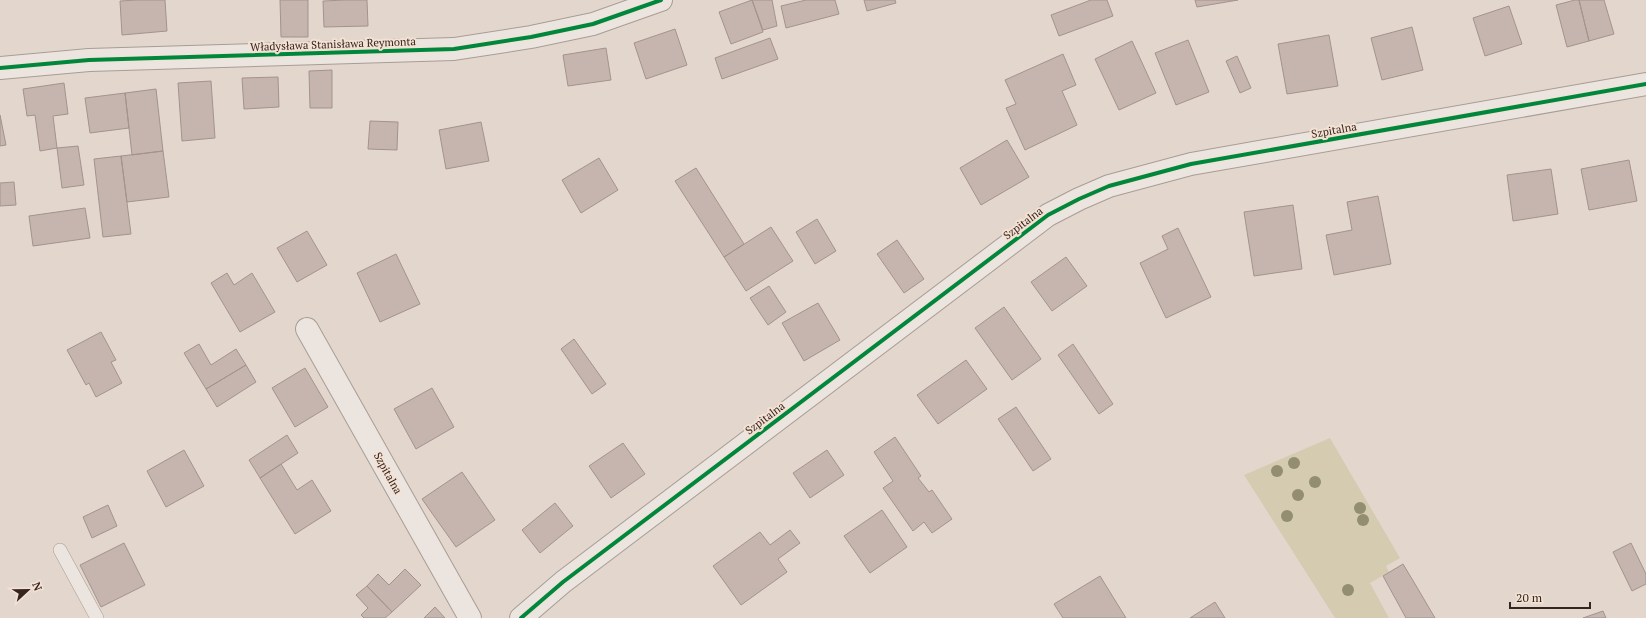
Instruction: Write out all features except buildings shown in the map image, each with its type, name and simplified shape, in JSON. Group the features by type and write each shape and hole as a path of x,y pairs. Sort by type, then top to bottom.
{"street":[{"name":"Władysława Stanisława Reymonta","path":"0,68 89,60 454,49 531,37 593,24 661,0"},
{"name":"Szpitalna","path":"521,618 563,582 1042,220 1079,199 1109,186 1191,164 1646,84"},
{"name":"Szpitalna","path":"307,329 470,618"}],"lane":[{"path":"60,550 97,618"}],"shaded area":[{"path":"1330,438 1400,558 1386,566 1389,572 1370,583 1389,618 1335,618 1244,475"}],"cycle path":[{"path":"0,68 89,60 454,49 531,37 593,24 661,0"},
{"path":"521,618 563,582 1048,215 1079,199 1109,186 1191,164 1646,84"}]}
